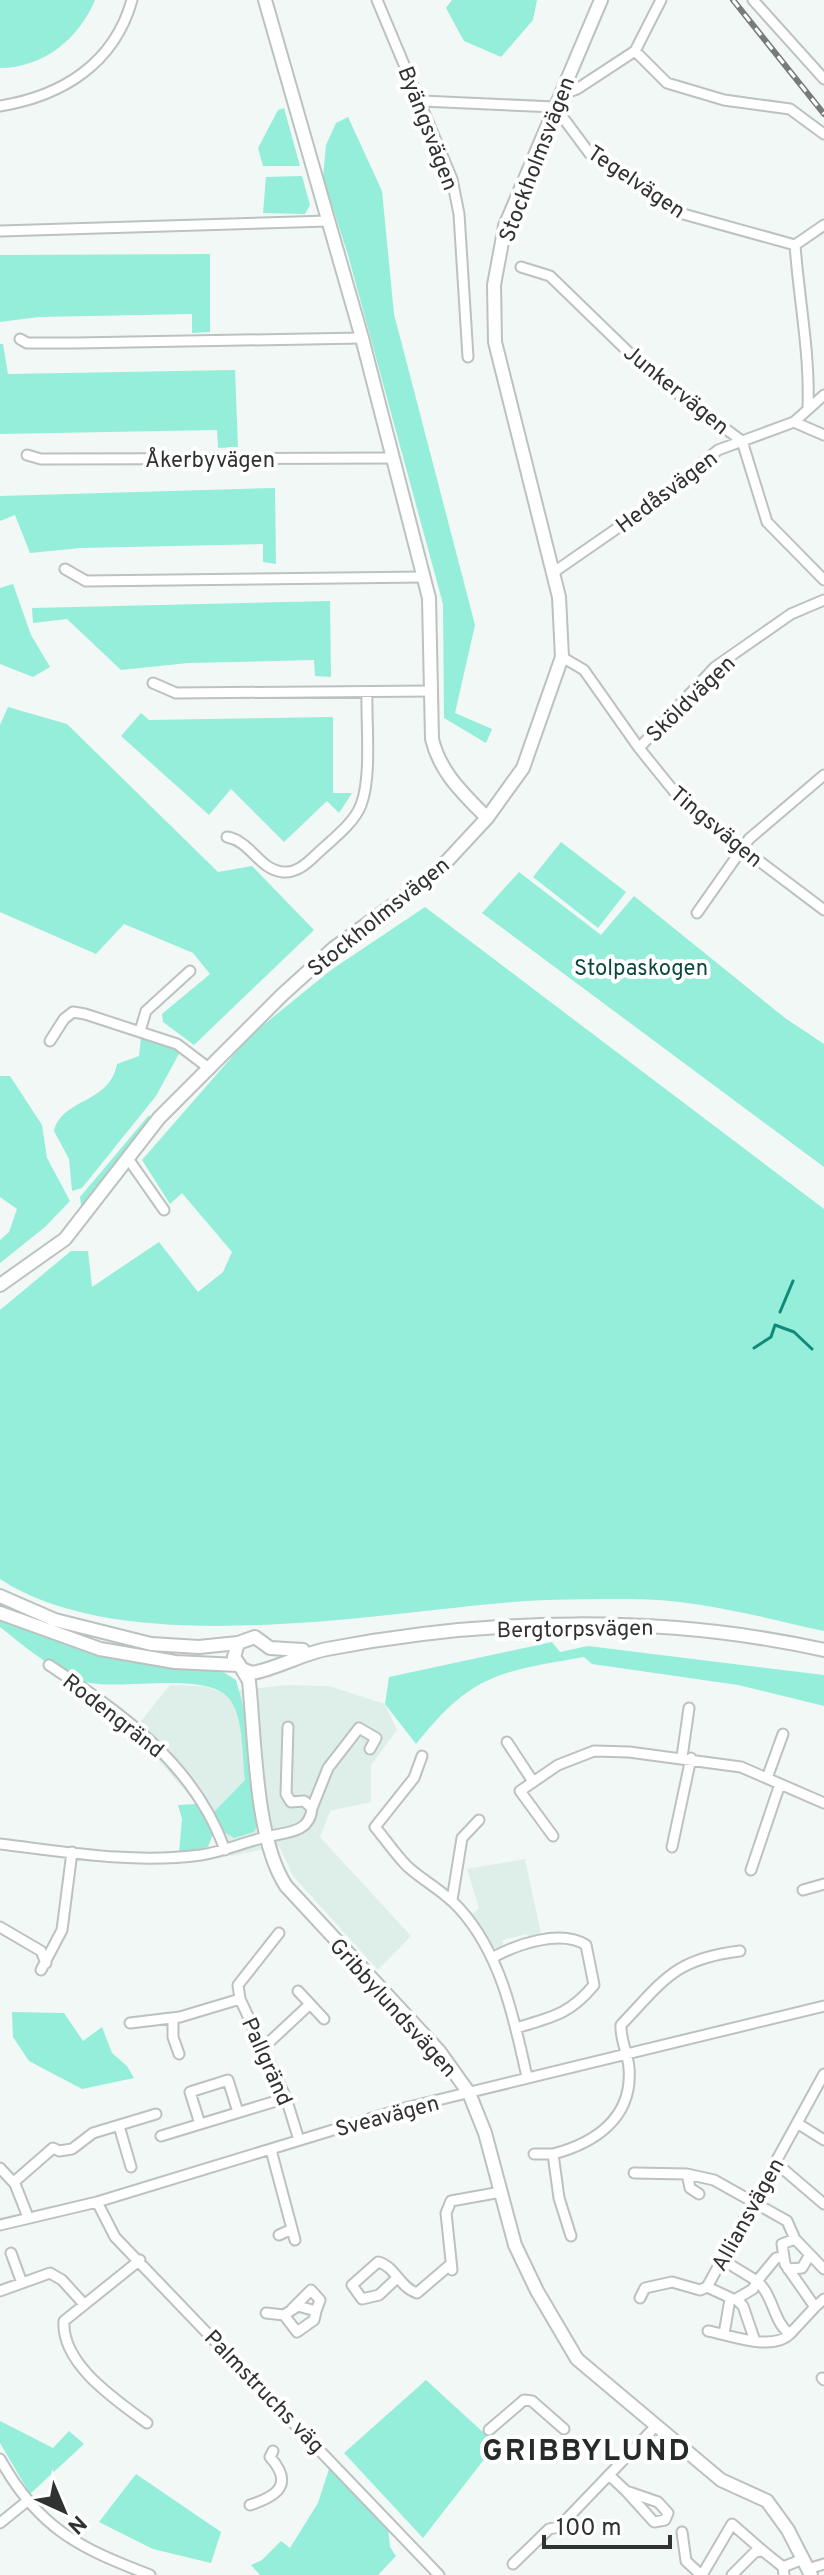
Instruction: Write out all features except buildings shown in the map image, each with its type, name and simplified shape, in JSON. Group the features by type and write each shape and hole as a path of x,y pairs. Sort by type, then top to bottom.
{"main road":[{"path":"265,0 362,338 429,598 435,755 450,779 487,818"},
{"name":"Stockholmsvägen","path":"0,1285 65,1239 159,1118 334,948 434,875 487,818 523,768 543,719 562,657 554,572 495,342 492,313 494,285 505,226 601,0"},
{"name":"Bergtorpsvägen","path":"0,1596 55,1620 151,1644 199,1647 238,1643 255,1637 270,1648 325,1649 451,1632 632,1624 763,1636 824,1650"},
{"name":"Bergtorpsvägen","path":"0,1613 100,1649 175,1662 240,1667 252,1673 325,1649"},
{"path":"238,1643 234,1650 240,1667"},
{"path":"265,1669 270,1648"},
{"path":"175,1662 220,1668 237,1677 255,1739"},
{"name":"Gribbylundsvägen","path":"240,1667 249,1681 266,1837 275,1869 286,1886 439,2051 469,2093 485,2133 515,2245 577,2359 721,2480 767,2501 807,2568"},
{"name":"Gribbylundsvägen","path":"255,1739 258,1683 265,1669"}],"street":[{"path":"0,106 45,96 93,67 122,27 132,0"},
{"name":"Byängsvägen","path":"377,0 422,101 452,179 457,202 468,357"},
{"path":"422,101 557,101 635,51 661,0"},
{"path":"753,0 824,79"},
{"path":"635,51 667,83 724,100 790,109 824,134"},
{"name":"Tegelvägen","path":"557,101 590,154 676,212 795,245"},
{"path":"0,231 328,221"},
{"path":"808,407 810,371 798,298 795,245 824,225"},
{"name":"Junkervägen","path":"521,267 550,276 651,374 742,441 767,522 824,580"},
{"path":"20,339 27,343 76,343 362,338"},
{"name":"Hedåsvägen","path":"554,572 658,500 697,464 718,450 794,422 824,395"},
{"path":"794,422 824,435"},
{"name":"Åkerbyvägen","path":"27,455 41,459 393,458"},
{"path":"65,569 86,581 424,577"},
{"name":"Sköldvägen","path":"639,748 715,667 791,614 824,600"},
{"name":"Tingsvägen","path":"562,657 584,670 639,748 685,805 824,910"},
{"path":"153,683 176,693 431,691"},
{"path":"227,837 239,839 266,866 283,872 299,870 349,823 361,806 364,788 367,693"},
{"path":"697,913 749,839 824,775"},
{"path":"140,1031 146,1011 190,971"},
{"path":"50,1041 64,1019 73,1012 177,1044 210,1069"},
{"path":"129,1160 164,1210"},
{"name":"Rodengränd","path":"49,1665 125,1718 171,1760 200,1798 225,1850"},
{"path":"672,1847 686,1757 689,1708"},
{"path":"288,1727 286,1794 291,1802 304,1801 312,1808"},
{"path":"0,1844 109,1858 168,1858 225,1850 300,1830 311,1817 328,1768 359,1728 376,1738 370,1749"},
{"path":"767,1778 783,1734"},
{"path":"507,1742 532,1780"},
{"path":"553,1836 520,1791 532,1780 594,1751 686,1757 741,1767 824,1803"},
{"path":"422,1756 414,1778 375,1827 407,1866 452,1900 475,1926 492,1958 516,2028 527,2077"},
{"path":"751,1870 780,1784"},
{"path":"452,1900 462,1838 479,1820"},
{"path":"4,1930 41,1951 43,1966 59,1940 72,1852"},
{"path":"803,1890 824,1884"},
{"path":"240,1999 238,1985 279,1933"},
{"path":"492,1958 506,1950 573,1937 586,1945 594,1985 566,2013 516,2028"},
{"path":"534,2154 553,2154 592,2141 612,2126 629,2086 628,2054 620,2036 621,2025 669,1975 684,1964 707,1955 740,1951"},
{"path":"298,1991 324,2019"},
{"name":"Pallgränd","path":"130,2023 173,2018 240,1999 286,2098 299,2140"},
{"path":"264,2047 309,2005"},
{"name":"Sveavägen","path":"0,2225 97,2202 299,2140 527,2077 824,2006"},
{"path":"173,2018 173,2037 179,2054"},
{"name":"Alliansvägen","path":"640,2298 645,2288 672,2282 700,2290 707,2287 824,2074"},
{"path":"200,2124 190,2092 228,2080 238,2112"},
{"path":"161,2136 286,2098"},
{"path":"14,2182 53,2148 59,2151 72,2149 93,2133 156,2114"},
{"path":"797,2123 824,2140"},
{"path":"119,2126 131,2167"},
{"path":"271,2150 295,2240"},
{"path":"553,2154 559,2198 571,2236"},
{"path":"776,2163 824,2204"},
{"path":"0,2168 14,2182 28,2217"},
{"path":"634,2173 687,2174 714,2180 787,2221 795,2239 824,2269"},
{"path":"687,2174 690,2188 699,2194"},
{"path":"397,2278 379,2295 362,2299 352,2285 378,2262 385,2264 417,2293 452,2267 446,2213 451,2201 501,2192"},
{"name":"Palmstruchs väg","path":"97,2202 115,2237 439,2575"},
{"path":"279,2235 292,2229"},
{"path":"795,2239 782,2244 783,2257 815,2307"},
{"path":"11,2253 22,2283"},
{"path":"788,2269 802,2268 809,2256"},
{"path":"724,2334 733,2299 753,2289 776,2258 783,2257"},
{"path":"721,2259 757,2281 772,2298 782,2329 790,2334"},
{"path":"140,2260 64,2321 69,2348 92,2377 147,2423"},
{"path":"0,2291 50,2273 62,2280 83,2303"},
{"path":"707,2287 743,2306 755,2341"},
{"path":"311,2290 320,2300 314,2320 297,2332 288,2312 311,2290"},
{"path":"708,2331 755,2341 779,2341 824,2299"},
{"path":"266,2313 309,2307 316,2311"},
{"path":"489,2430 524,2400 532,2401 564,2429"},
{"path":"513,2564 549,2529 559,2527 655,2427"},
{"path":"250,2505 269,2499 278,2491 282,2481 280,2468 270,2457 273,2451"},
{"path":"0,2459 26,2502 75,2543 150,2575"},
{"path":"609,2475 626,2491"},
{"path":"0,2523 26,2502"},
{"path":"682,2532 686,2561 701,2575 732,2524 784,2571 824,2564"},
{"path":"732,2575 755,2552 763,2551"},
{"path":"684,2575 692,2567"}],"shaded area":[{"path":"170,1685 203,1686 222,1692 288,1685 329,1686 385,1704 397,1730 371,1765 371,1802 330,1811 320,1837 411,1936 378,1970 293,1876 279,1846 231,1856 197,1804 133,1731"},
{"path":"525,1859 542,1938 530,1942 527,1934 502,1940 504,1947 494,1948 472,1914 479,1908 467,1869"}],"green space":[{"path":"0,0 95,0 79,27 58,49 31,63 0,68"},
{"path":"452,0 537,0 533,20 501,57 464,41 446,8"},
{"path":"284,108 300,166 263,166 258,148 278,110"},
{"path":"348,117 382,191 394,314 475,625 455,713 492,729 486,743 444,718 443,604 348,255 323,177 326,145 336,123"},
{"path":"302,176 310,205 305,214 263,213 266,177"},
{"path":"210,254 210,332 192,333 192,314 39,317 0,322 0,255"},
{"path":"0,344 3,344 8,374 235,370 238,447 218,448 217,430 0,434"},
{"path":"275,488 276,564 263,562 263,544 81,548 30,553 15,515 0,521 0,496"},
{"path":"13,584 31,635 50,667 33,677 0,664 0,588"},
{"path":"330,601 331,677 315,676 314,660 188,663 121,670 67,619 33,623 32,608"},
{"path":"8,707 67,724 218,872 252,866 314,930 194,1045 163,1022 162,1014 210,974 193,953 124,924 96,954 0,912 0,725"},
{"path":"141,713 149,720 333,717 333,793 352,793 339,813 327,801 284,842 231,789 209,815 121,736"},
{"path":"561,842 626,892 598,928 533,877"},
{"name":"Stolpaskogen","path":"519,872 601,935 634,896 785,1018 824,1044 824,1167 482,913"},
{"path":"425,907 824,1209 824,1631 701,1605 627,1599 512,1602 320,1621 178,1625 112,1618 51,1604 0,1579 0,1310 71,1251 88,1251 92,1287 159,1242 198,1292 223,1272 232,1252 182,1193 170,1204 142,1160 251,1035 331,970"},
{"path":"141,1037 181,1050 156,1096 82,1188 72,1191 69,1159 54,1131 67,1112 105,1087 117,1064 139,1056"},
{"path":"0,1076 10,1076 42,1125 47,1158 70,1201 45,1227 0,1263 0,1240 9,1232 17,1209 0,1197"},
{"path":"149,1115 152,1120 82,1212 80,1197"},
{"path":"0,1621 84,1647 164,1664 223,1672 236,1680 247,1720 259,1822 254,1832 234,1838 224,1832 214,1812 245,1780 238,1719 231,1701 220,1691 183,1683 117,1685 82,1681 29,1650 0,1627"},
{"path":"552,1642 560,1652 588,1646 824,1675 824,1706 738,1685 592,1664 584,1657 529,1667 489,1680 454,1703 416,1744 385,1704 389,1677"},
{"path":"197,1804 213,1834 208,1847 179,1853 182,1819 178,1805"},
{"path":"12,2012 64,2013 83,2041 102,2027 112,2053 127,2066 134,2078 82,2089 29,2061 13,2037"},
{"path":"426,2380 496,2444 423,2538 344,2453"},
{"path":"0,2421 53,2448 69,2431 84,2444 30,2494 0,2443"},
{"path":"330,2466 388,2528 390,2547 396,2556 378,2575 260,2575 251,2565 262,2560 281,2541 290,2548 318,2503"},
{"path":"136,2474 221,2532 211,2563 153,2549 99,2522"}],"waterway":[{"path":"780,1312 793,1281"},
{"path":"754,1348 771,1337 775,1325 794,1332 812,1349"}],"railway":[{"path":"733,0 824,114"}],"district":[{"name":"GRIBBYLUND","path":"587,2450"}]}
